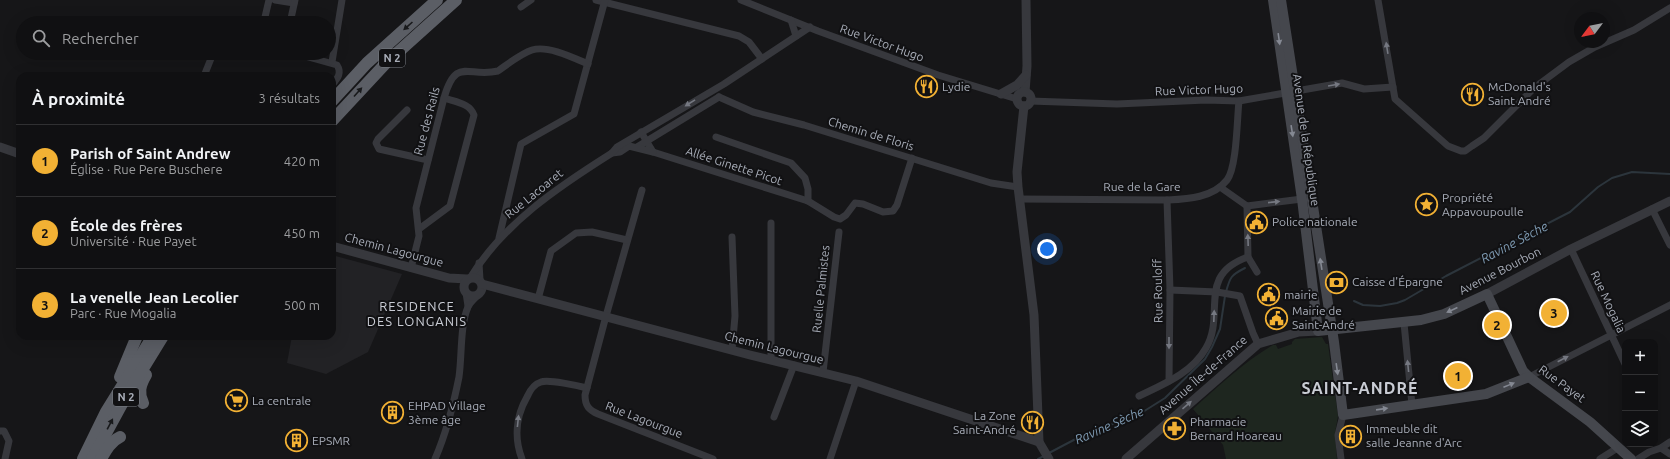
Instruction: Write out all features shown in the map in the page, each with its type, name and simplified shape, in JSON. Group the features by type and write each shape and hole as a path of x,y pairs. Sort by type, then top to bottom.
{"highway":[{"name":"N 2","path":"336,97 367,63 437,0"},
{"name":"N 2","path":"336,116 386,63 456,0"},
{"path":"106,412 135,340"},
{"name":"N 2","path":"83,459 106,412 151,340"},
{"name":"N 2","path":"92,459 128,393 161,340"},
{"path":"143,404 139,393 142,382 165,340"},
{"path":"101,459 108,446 120,437"}],"main road":[{"name":"Avenue de la République","path":"1273,0 1291,92 1331,330 1343,415"},
{"name":"Avenue de la République","path":"1281,0 1302,199 1318,331"},
{"name":"Avenue Bourbon","path":"1331,330 1420,320 1444,314 1487,294"},
{"name":"Rue Payet","path":"1487,294 1520,366 1529,377 1590,422 1631,459"},
{"name":"Avenue Île-de-France","path":"1318,331 1331,330"},
{"path":"1343,415 1486,394 1529,377"}],"street":[{"path":"265,16 269,0"},
{"path":"275,0 294,1 291,16"},
{"path":"336,37 342,0"},
{"path":"521,7 531,0"},
{"path":"596,0 605,1 739,36 749,42 762,59"},
{"name":"Rue Victor Hugo","path":"741,0 938,75 1017,99"},
{"path":"1026,0 1025,92 1029,94 1017,172 1019,199 1034,315 1041,446 1049,459"},
{"path":"1378,0 1395,99 1448,146 1455,150 1465,150 1484,138 1534,88 1569,62 1594,47 1634,30 1670,8"},
{"path":"498,240 521,144 574,114 605,1"},
{"path":"791,20 796,36"},
{"name":"Rue Lacoaret","path":"468,278 498,240 510,228 566,182 612,153 617,147 724,84 810,27"},
{"name":"Rue des Rails","path":"411,268 419,236 416,208 448,83 456,75 468,70 498,71 530,51 537,49 562,53 588,64"},
{"path":"206,72 210,60"},
{"path":"324,60 337,65 340,70 339,77 336,80"},
{"path":"1001,94 1017,85 1026,75"},
{"name":"Rue Victor Hugo","path":"1027,103 1117,104 1229,100 1239,101 1342,83 1364,89 1393,87"},
{"path":"719,97 724,84"},
{"path":"1025,92 1019,94 1017,99 1018,103 1027,103"},
{"name":"Rue Lacoaret","path":"612,153 620,152 629,146 637,147 719,97"},
{"name":"Chemin de Floris","path":"719,97 753,112 804,125 991,183 1018,188"},
{"path":"419,230 450,206 474,115 472,110 467,105 444,98"},
{"path":"1229,100 1238,109"},
{"path":"1239,101 1233,162 1227,179 1220,187 1247,206 1302,199"},
{"path":"407,110 378,139 376,143 379,149 428,160"},
{"path":"641,132 653,152"},
{"name":"Allée Ginette Picot","path":"716,137 791,163 805,178 808,189 808,201"},
{"path":"0,147 16,153"},
{"name":"Allée Ginette Picot","path":"637,147 808,201 840,219 846,215 855,203 863,204 883,212 893,211 897,205 912,158"},
{"name":"Rue de la Gare","path":"1019,199 1185,199 1205,195 1220,187"},
{"name":"Rue Lagourgue","path":"642,190 587,388 585,396 586,404 591,411 713,459"},
{"name":"Rue Rouloff","path":"1167,200 1170,290 1169,381"},
{"name":"Avenue Bourbon","path":"1487,294 1571,249 1670,201"},
{"path":"1247,206 1248,257 1257,272"},
{"path":"1652,209 1670,245"},
{"path":"771,223 771,360"},
{"path":"538,299 551,251 576,233 592,232 627,240"},
{"name":"Ruelle Palmistes","path":"823,372 839,232"},
{"path":"732,237 735,316 732,350"},
{"name":"Chemin Lagourgue","path":"336,247 449,278 468,278"},
{"name":"Rue Mogalia","path":"1571,249 1622,358"},
{"path":"1139,396 1169,381 1188,369 1206,348 1213,326 1216,292 1223,274 1232,264 1248,257"},
{"path":"435,459 441,445 458,379 462,357 464,320 468,306 480,288 479,263"},
{"name":"Chemin Lagourgue","path":"449,278 465,292"},
{"path":"468,306 464,283 468,278 476,278 480,288"},
{"path":"465,292 472,296 480,288"},
{"name":"Chemin Lagourgue","path":"480,288 499,289 856,381 1041,446"},
{"path":"1170,290 1216,292 1240,296 1258,344"},
{"path":"1529,377 1670,305"},
{"path":"1404,323 1412,405"},
{"name":"Avenue Île-de-France","path":"1126,459 1258,344 1299,332 1318,331"},
{"path":"774,417 794,365"},
{"path":"522,459 517,442 519,412 532,388 544,381 587,388"},
{"path":"830,459 856,381"},
{"path":"1341,459 1338,435 1343,415"},
{"path":"0,430 4,431 9,441 5,459"},
{"path":"1638,459 1670,442"},
{"path":"1600,459 1619,447"},
{"path":"1661,448 1670,454"}],"shaded area":[{"path":"336,256 402,274 368,352 326,374 287,363 291,340 336,340"},
{"path":"1322,337 1326,344 1328,344 1338,416 1335,433 1337,459 1226,459 1223,445 1193,409 1242,367 1273,345 1276,345 1278,349 1292,344 1295,339"}],"waterway":[{"name":"Ravine Sèche","path":"1354,301 1363,305 1380,306 1405,300 1446,276 1570,212 1598,187 1612,178 1632,172 1670,174"},
{"name":"Ravine Sèche","path":"1226,292 1232,277 1245,268"},
{"name":"Ravine Sèche","path":"1049,453 1087,433 1138,415 1165,398 1205,359 1220,329 1225,296"},
{"name":"Ravine Sèche","path":"1038,459 1044,456"}],"place":[{"name":"Lydie","path":"926,87"},
{"name":"McDonald's Saint André","path":"1473,94"},
{"name":"Propriété Appavoupoulle","path":"1426,205"},
{"name":"Police nationale","path":"1257,222"},
{"name":"Caisse d'Épargne","path":"1336,282"},
{"name":"mairie","path":"1268,295"},
{"name":"La venelle Jean Lecolier","path":"1554,313"},
{"name":"Mairie de Saint-André","path":"1277,318"},
{"name":"École des frères","path":"1497,325"},
{"name":"Parish of Saint Andrew","path":"1458,376"},
{"name":"La centrale","path":"237,401"},
{"name":"EHPAD Village 3ème âge","path":"393,413"},
{"name":"La Zone Saint-André","path":"1032,423"},
{"name":"Pharmacie Bernard Hoareau","path":"1174,429"},
{"name":"Immeuble dit salle Jeanne d'Arc","path":"1351,436"},
{"name":"EPSMR","path":"297,441"}],"district":[{"name":"RESIDENCE DES LONGANIS","path":"417,314"},
{"name":"SAINT-ANDRÉ","path":"1360,388"}]}
